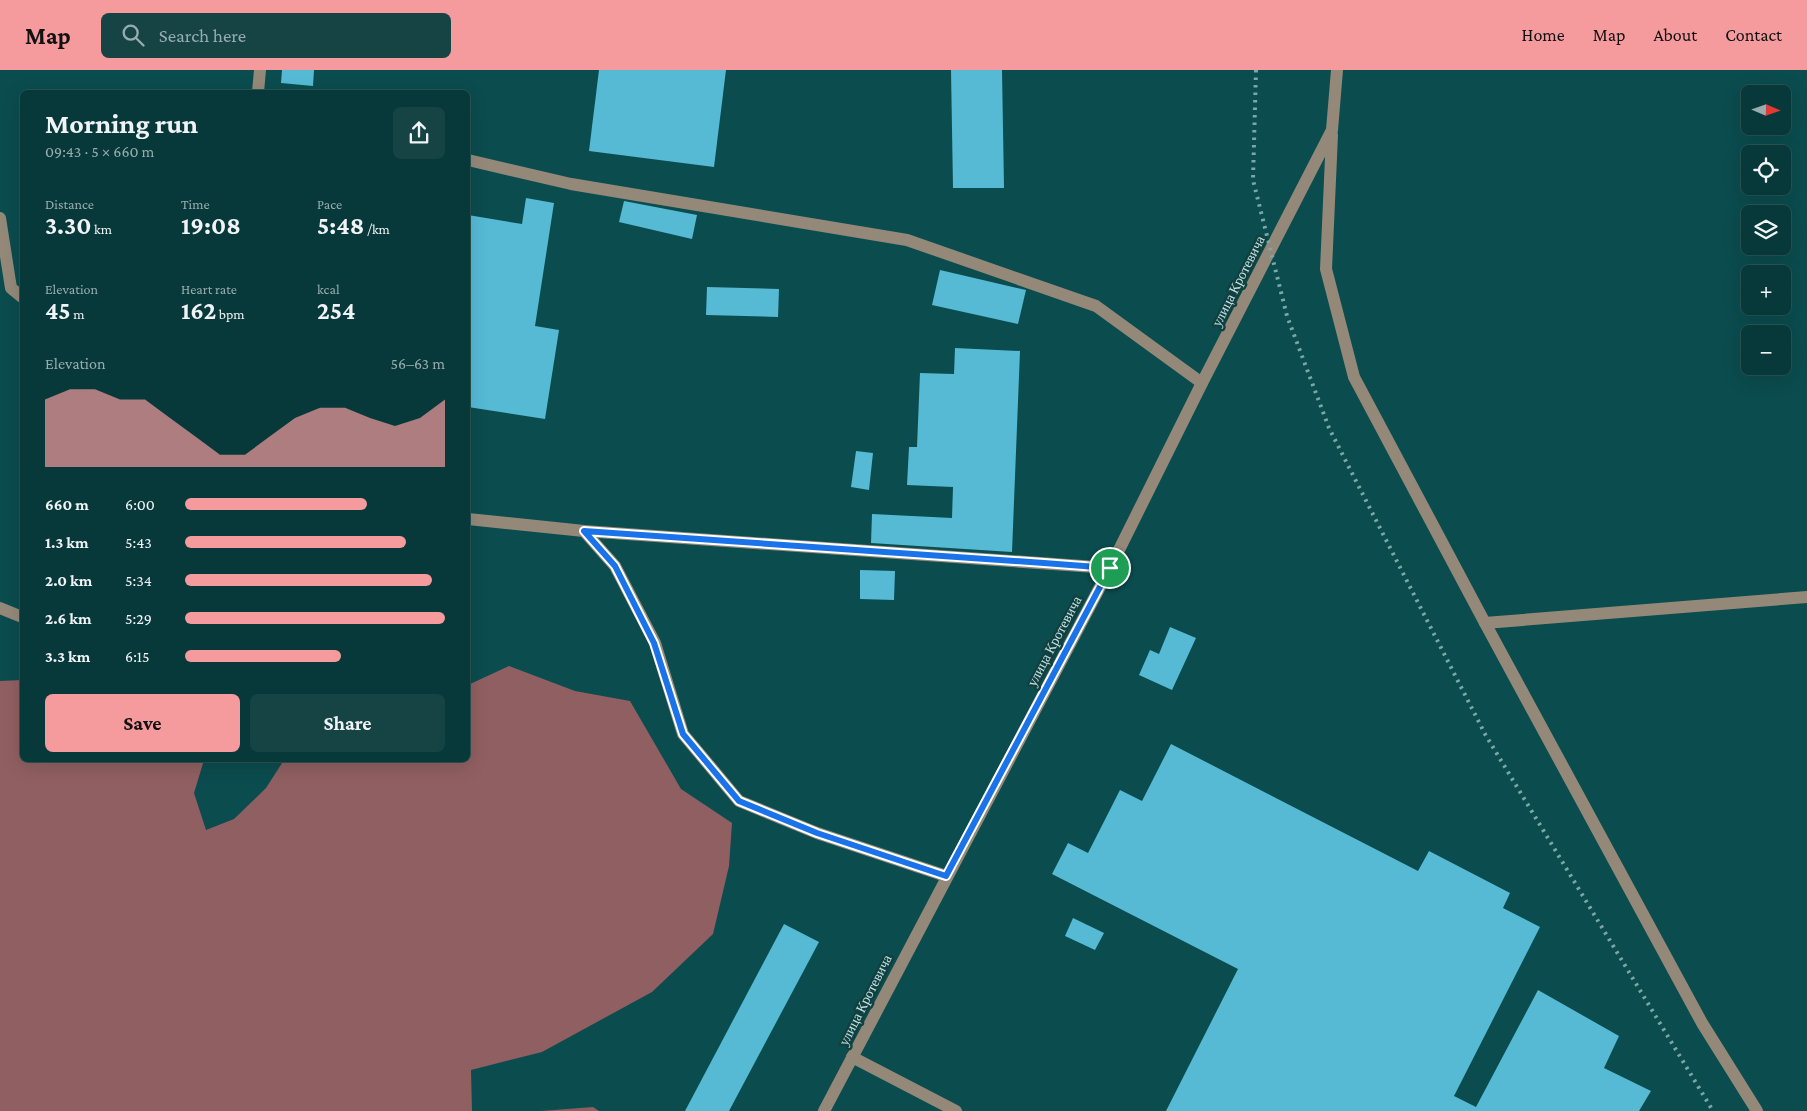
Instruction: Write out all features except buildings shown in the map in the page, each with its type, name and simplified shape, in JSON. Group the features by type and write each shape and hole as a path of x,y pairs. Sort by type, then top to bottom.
{"street":[{"path":"258,90 260,70"},
{"name":"улица Кротевича","path":"824,1111 946,876 1110,568 1202,383 1332,130 1337,70"},
{"path":"1332,130 1326,269 1354,377 1484,622 1702,1023 1757,1111"},
{"path":"470,160 571,184 907,240 1096,306 1202,383"},
{"path":"0,218 11,288 20,296"},
{"path":"470,519 584,531 1110,568"},
{"path":"584,531 615,566 654,643 683,734 739,801 817,833 946,876"},
{"path":"1484,622 1807,597"},
{"path":"0,608 20,616"},
{"path":"852,1057 956,1111"}],"shaded area":[{"path":"509,666 575,691 630,701 681,789 732,823 729,866 713,934 652,992 542,1052 471,1070 472,1111 0,1111 0,681 20,680 20,762 203,762 194,793 206,830 234,819 266,788 283,762 470,762 470,684"},
{"path":"593,1107 599,1111 541,1111"}],"railway":[{"path":"1256,70 1253,180 1287,316 1329,428 1485,734 1713,1111"}],"route":[{"path":"584,531 1044,563 1110,568 946,876 817,833 739,801 683,734 654,643 615,566 584,531"}]}
